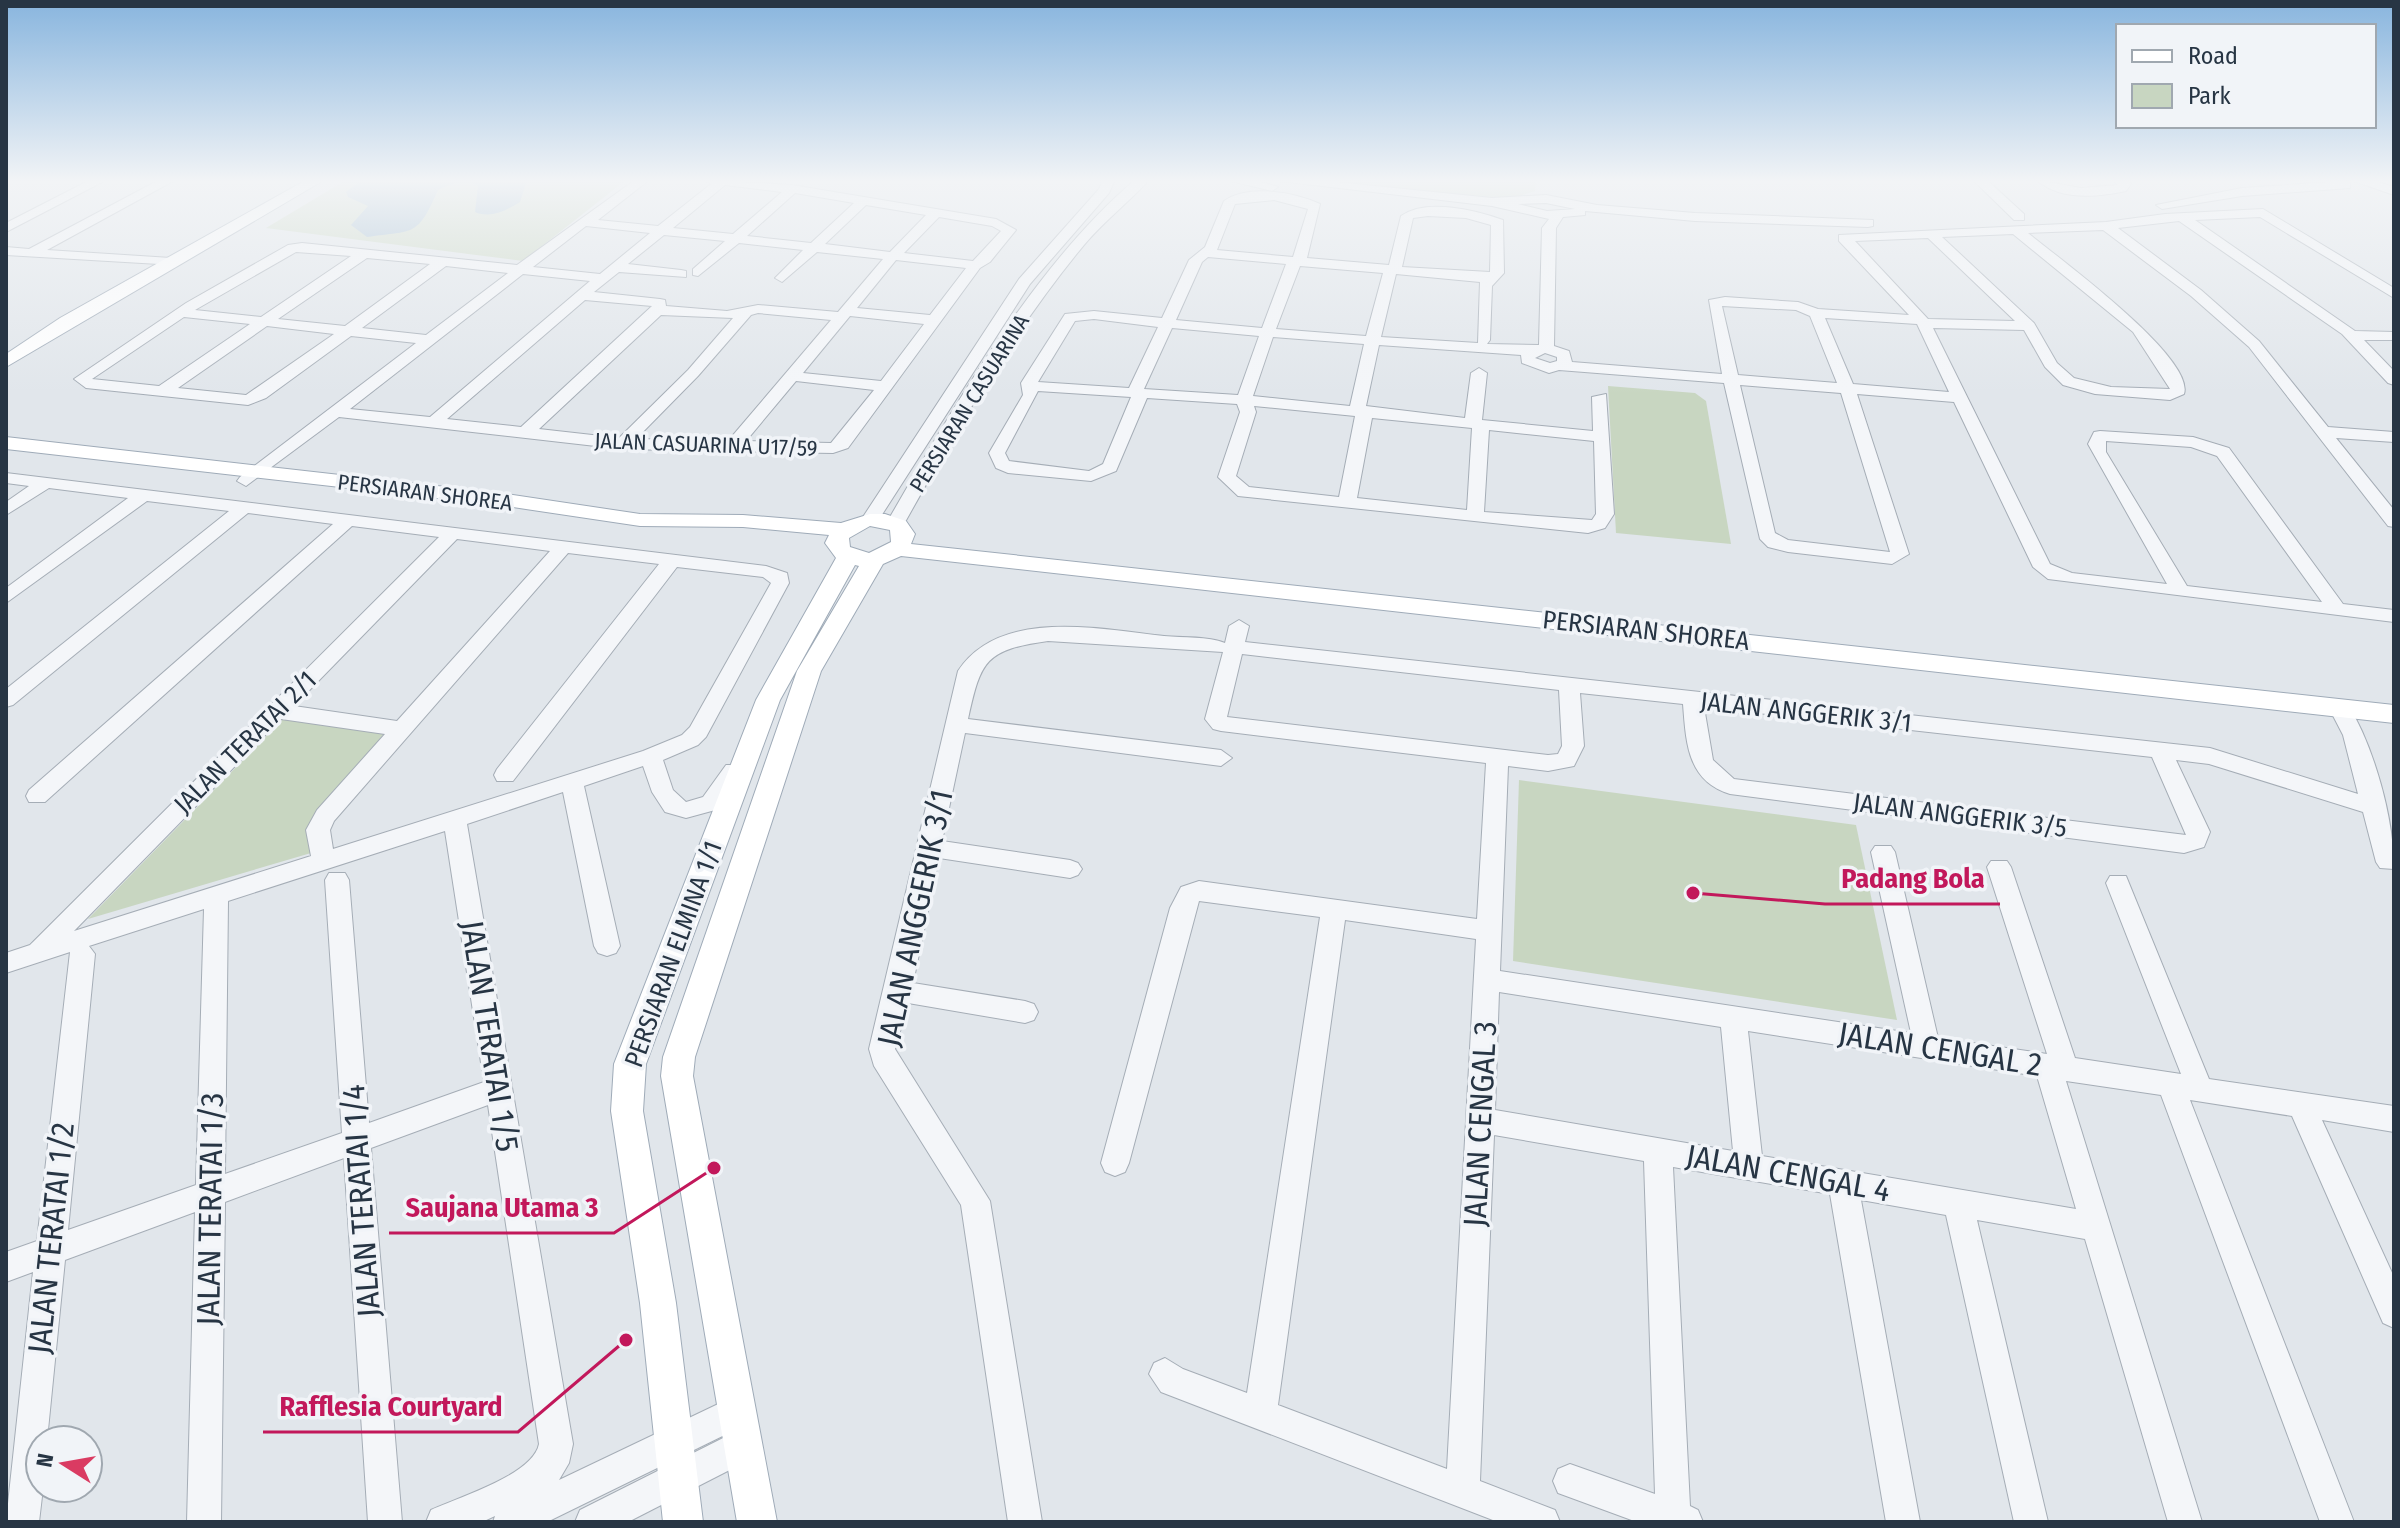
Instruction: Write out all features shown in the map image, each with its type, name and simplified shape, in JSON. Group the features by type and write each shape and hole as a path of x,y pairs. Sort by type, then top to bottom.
{"main road":[{"path":"6,362 66,322 190,251"},
{"name":"PERSIARAN SHOREA","path":"6,443 641,528 872,542 2394,701"},
{"name":"PERSIARAN SHOREA","path":"6,452 252,477"},
{"path":"870,520 872,542"},
{"name":"PERSIARAN SHOREA","path":"872,542 2394,714"},
{"name":"PERSIARAN ELMINA 1/1","path":"683,1522 658,1303 626,1089 636,1041 768,700 872,542"},
{"name":"PERSIARAN ELMINA 1/1","path":"757,1522 677,1076 679,1057 809,671 872,542"},
{"path":"2263,685 2325,699 2340,708 2355,702 2394,701"}],"street":[{"path":"14,251 171,262"},
{"path":"282,251 82,379 86,383 248,400 444,261"},
{"path":"341,251 600,278"},
{"path":"252,477 544,251"},
{"path":"434,422 632,251"},
{"path":"698,272 722,251"},
{"path":"782,278 810,251"},
{"path":"854,251 975,265"},
{"path":"733,446 900,251"},
{"name":"JALAN CASUARINA U17/59","path":"337,412 622,444 833,448 842,444 932,320 975,265 992,251"},
{"name":"PERSIARAN CASUARINA","path":"870,520 1024,282 1051,251"},
{"name":"PERSIARAN CASUARINA","path":"872,542 932,459 1049,277 1071,251"},
{"path":"1302,251 1290,268 1244,400 1248,412 1227,477 1244,492 1588,528 1599,524 1605,514 1600,397"},
{"path":"1347,503 1364,418 1358,406 1381,343 1386,278 1392,270 1397,251"},
{"path":"1473,348 1485,285 1497,273 1497,251"},
{"path":"1546,348 1548,251"},
{"path":"1857,251 1923,322 2042,567 2072,579 2394,616"},
{"path":"1949,251 2029,326 2058,374 2067,382 2082,388 2170,395 2178,391 2176,382 2138,329 2049,251"},
{"path":"2139,251 2243,332 2394,522"},
{"path":"2230,251 2351,335 2394,380"},
{"path":"2328,251 2394,294"},
{"path":"161,392 365,253"},
{"path":"1492,279 1206,253 1196,260 1167,324 1136,389 1140,401 1117,458 1110,467 1091,476 1008,468 1002,464 997,453 1031,395 1030,386 1070,317 1094,315 1167,324 1268,334 1381,343 1403,350 1473,348 1530,357 1542,367 1564,362 1697,379 1732,378 1957,397"},
{"path":"613,267 681,274"},
{"path":"526,432 658,310 660,303 579,295"},
{"path":"1813,311 1847,388 1900,554 1892,558 1788,546 1774,543 1766,535 1714,303 1718,302 1813,311 1923,322 2029,326"},
{"path":"658,310 745,313 758,309 932,320"},
{"path":"186,313 430,340"},
{"path":"622,444 745,313"},
{"path":"2351,335 2394,336"},
{"path":"1530,357 1546,348"},
{"path":"1546,348 1564,362"},
{"path":"1475,516 1481,430 1473,418 1479,373"},
{"path":"791,376 882,386"},
{"path":"1030,386 1244,400 1602,437"},
{"path":"2324,432 2394,437"},
{"path":"2180,590 2098,452 2096,444 2100,436 2210,447 2223,452 2337,609"},
{"path":"6,478 766,572 780,577 769,604 690,740 651,756 455,818 330,870 216,895 6,963"},
{"path":"6,510 45,483"},
{"path":"6,597 144,495"},
{"path":"6,700 244,508"},
{"path":"37,796 348,520"},
{"name":"JALAN TERATAI 2/1","path":"38,952 453,533"},
{"name":"JALAN TERATAI 1/4","path":"385,1522 356,1139 330,870 318,830 325,816 400,729 563,547"},
{"path":"505,775 672,560"},
{"name":"JALAN ANGGERIK 3/1","path":"1025,1522 975,1201 884,1058 882,1049 898,991 968,671 973,663 1006,641 1058,633 1230,640 1569,685 2210,756 2372,806"},
{"path":"1230,640 1216,719 1221,724 1548,763 1566,761 1573,746 1569,685"},
{"name":"JALAN ANGGERIK 3/5","path":"1693,699 1701,764 1711,778 1730,786 2184,844 2196,841 2198,832 2161,752"},
{"path":"651,756 663,792 673,806 686,810 711,803 732,776 768,700"},
{"path":"2340,708 2354,735 2388,862"},
{"path":"275,711 400,729"},
{"path":"956,725 1221,758"},
{"name":"JALAN CENGAL 3","path":"1463,1491 1497,757"},
{"path":"572,781 607,946"},
{"name":"JALAN TERATAI 1/5","path":"443,1522 536,1480 552,1463 556,1444 455,818"},
{"path":"929,848 1070,869"},
{"path":"1883,852 1927,1047"},
{"path":"1999,867 2056,1067 2096,1227 2185,1522"},
{"path":"2118,883 2337,1522"},
{"path":"1115,1163 1182,908 1190,894 1199,890 1489,931"},
{"name":"JALAN TERATAI 1/3","path":"204,1522 216,895"},
{"path":"1260,1414 1334,908"},
{"name":"JALAN TERATAI 1/2","path":"22,1522 48,1250 82,954"},
{"name":"JALAN CENGAL 2","path":"1487,980 2394,1119"},
{"path":"898,991 1025,1012"},
{"path":"1733,1018 1749,1167"},
{"path":"6,1267 499,1089"},
{"path":"2301,1105 2394,1312"},
{"name":"JALAN CENGAL 4","path":"1480,1120 2096,1227"},
{"path":"1570,1481 1680,1519 1658,1151"},
{"path":"1843,1183 1903,1522"},
{"path":"1958,1203 2031,1522"},
{"path":"1165,1374 1172,1381 1543,1522"},
{"path":"510,1522 673,1445 735,1412"},
{"path":"592,1522 743,1445"}],"green space":[{"path":"448,251 535,251 523,261"},
{"path":"1608,386 1695,393 1706,401 1731,544 1616,533"},
{"path":"285,717 386,731 317,818 311,853 88,919"},
{"path":"1519,780 1856,825 1897,1020 1513,961"}],"place":[{"name":"Padang Bola","path":"1693,893"},
{"name":"Saujana Utama 3","path":"714,1168"},
{"name":"Rafflesia Courtyard","path":"626,1340"}]}
